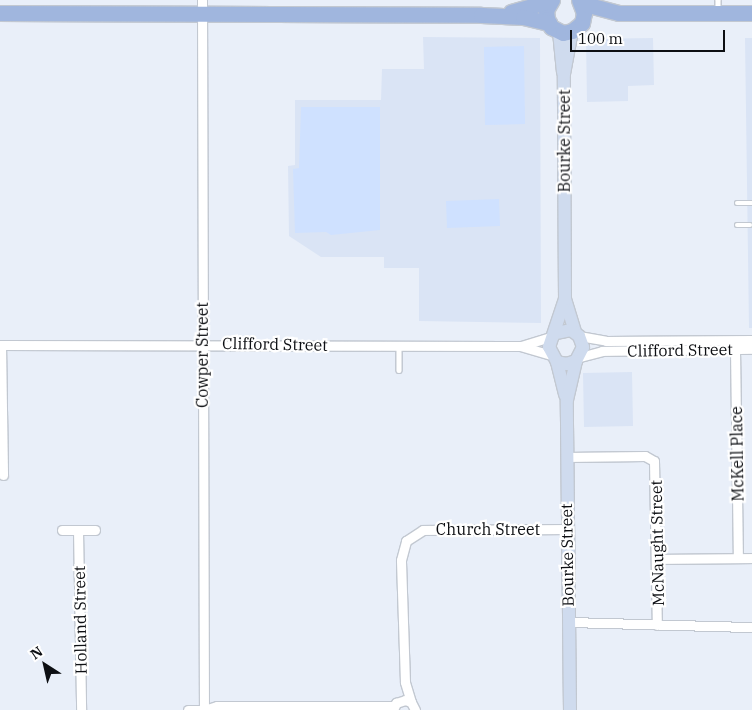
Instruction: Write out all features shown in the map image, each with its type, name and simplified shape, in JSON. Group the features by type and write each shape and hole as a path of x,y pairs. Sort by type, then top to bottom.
{"main road":[{"path":"481,15 524,10 551,1"},
{"path":"551,1 546,14 565,27"},
{"path":"565,27 584,13 580,1"},
{"path":"580,1 619,13"},
{"path":"0,13 202,7 523,17 565,27 619,13 718,6 752,13"},
{"name":"Bourke Street","path":"554,334 565,299 565,27"},
{"name":"Bourke Street","path":"565,299 577,334"},
{"path":"566,330 577,334 583,347 578,359 567,364 554,358 549,346 554,334 566,330"},
{"name":"Bourke Street","path":"554,358 566,400 566,529 570,710"},
{"name":"Bourke Street","path":"566,400 578,359"}],"street":[{"name":"Cowper Street","path":"202,7 204,710"},
{"name":"Clifford Street","path":"1,345 202,343 520,346 554,334"},
{"name":"Clifford Street","path":"577,334 606,341 737,346 752,349"},
{"name":"Clifford Street","path":"737,346 752,340"},
{"path":"1,345 3,475"},
{"name":"Clifford Street","path":"578,359 602,351 714,345"},
{"name":"Clifford Street","path":"520,346 554,358"},
{"name":"McKell Place","path":"737,346 738,558"},
{"name":"McNaught Street","path":"566,457 645,456 654,461 657,625"},
{"name":"Church Street","path":"413,706 405,682 401,560 406,541 428,529 566,529"},
{"path":"62,530 95,530"},
{"name":"Holland Street","path":"78,530 81,710"},
{"path":"656,559 752,558"},
{"path":"569,622 643,622 657,625 752,627"},
{"name":"Church Street","path":"395,706 405,682"},
{"path":"204,710 217,706 292,708 413,706"},
{"path":"188,710 199,710"}],"lane":[{"path":"737,203 752,203"},
{"path":"737,225 750,225"},
{"path":"399,346 399,370"}],"shaded area":[{"path":"423,37 540,38 541,323 419,321 419,268 384,268 384,257 321,257 289,236 288,166 295,165 295,100 381,100 382,69 424,69"},
{"path":"653,38 654,85 628,86 628,101 587,102 586,39"},
{"path":"745,38 752,38 752,328 749,328"},
{"path":"524,46 525,124 485,125 484,47"},
{"path":"301,107 380,107 380,230 331,235 326,232 295,233 293,169 299,168"},
{"path":"499,199 500,226 447,228 446,201"},
{"path":"632,372 633,426 584,427 583,373"}]}
